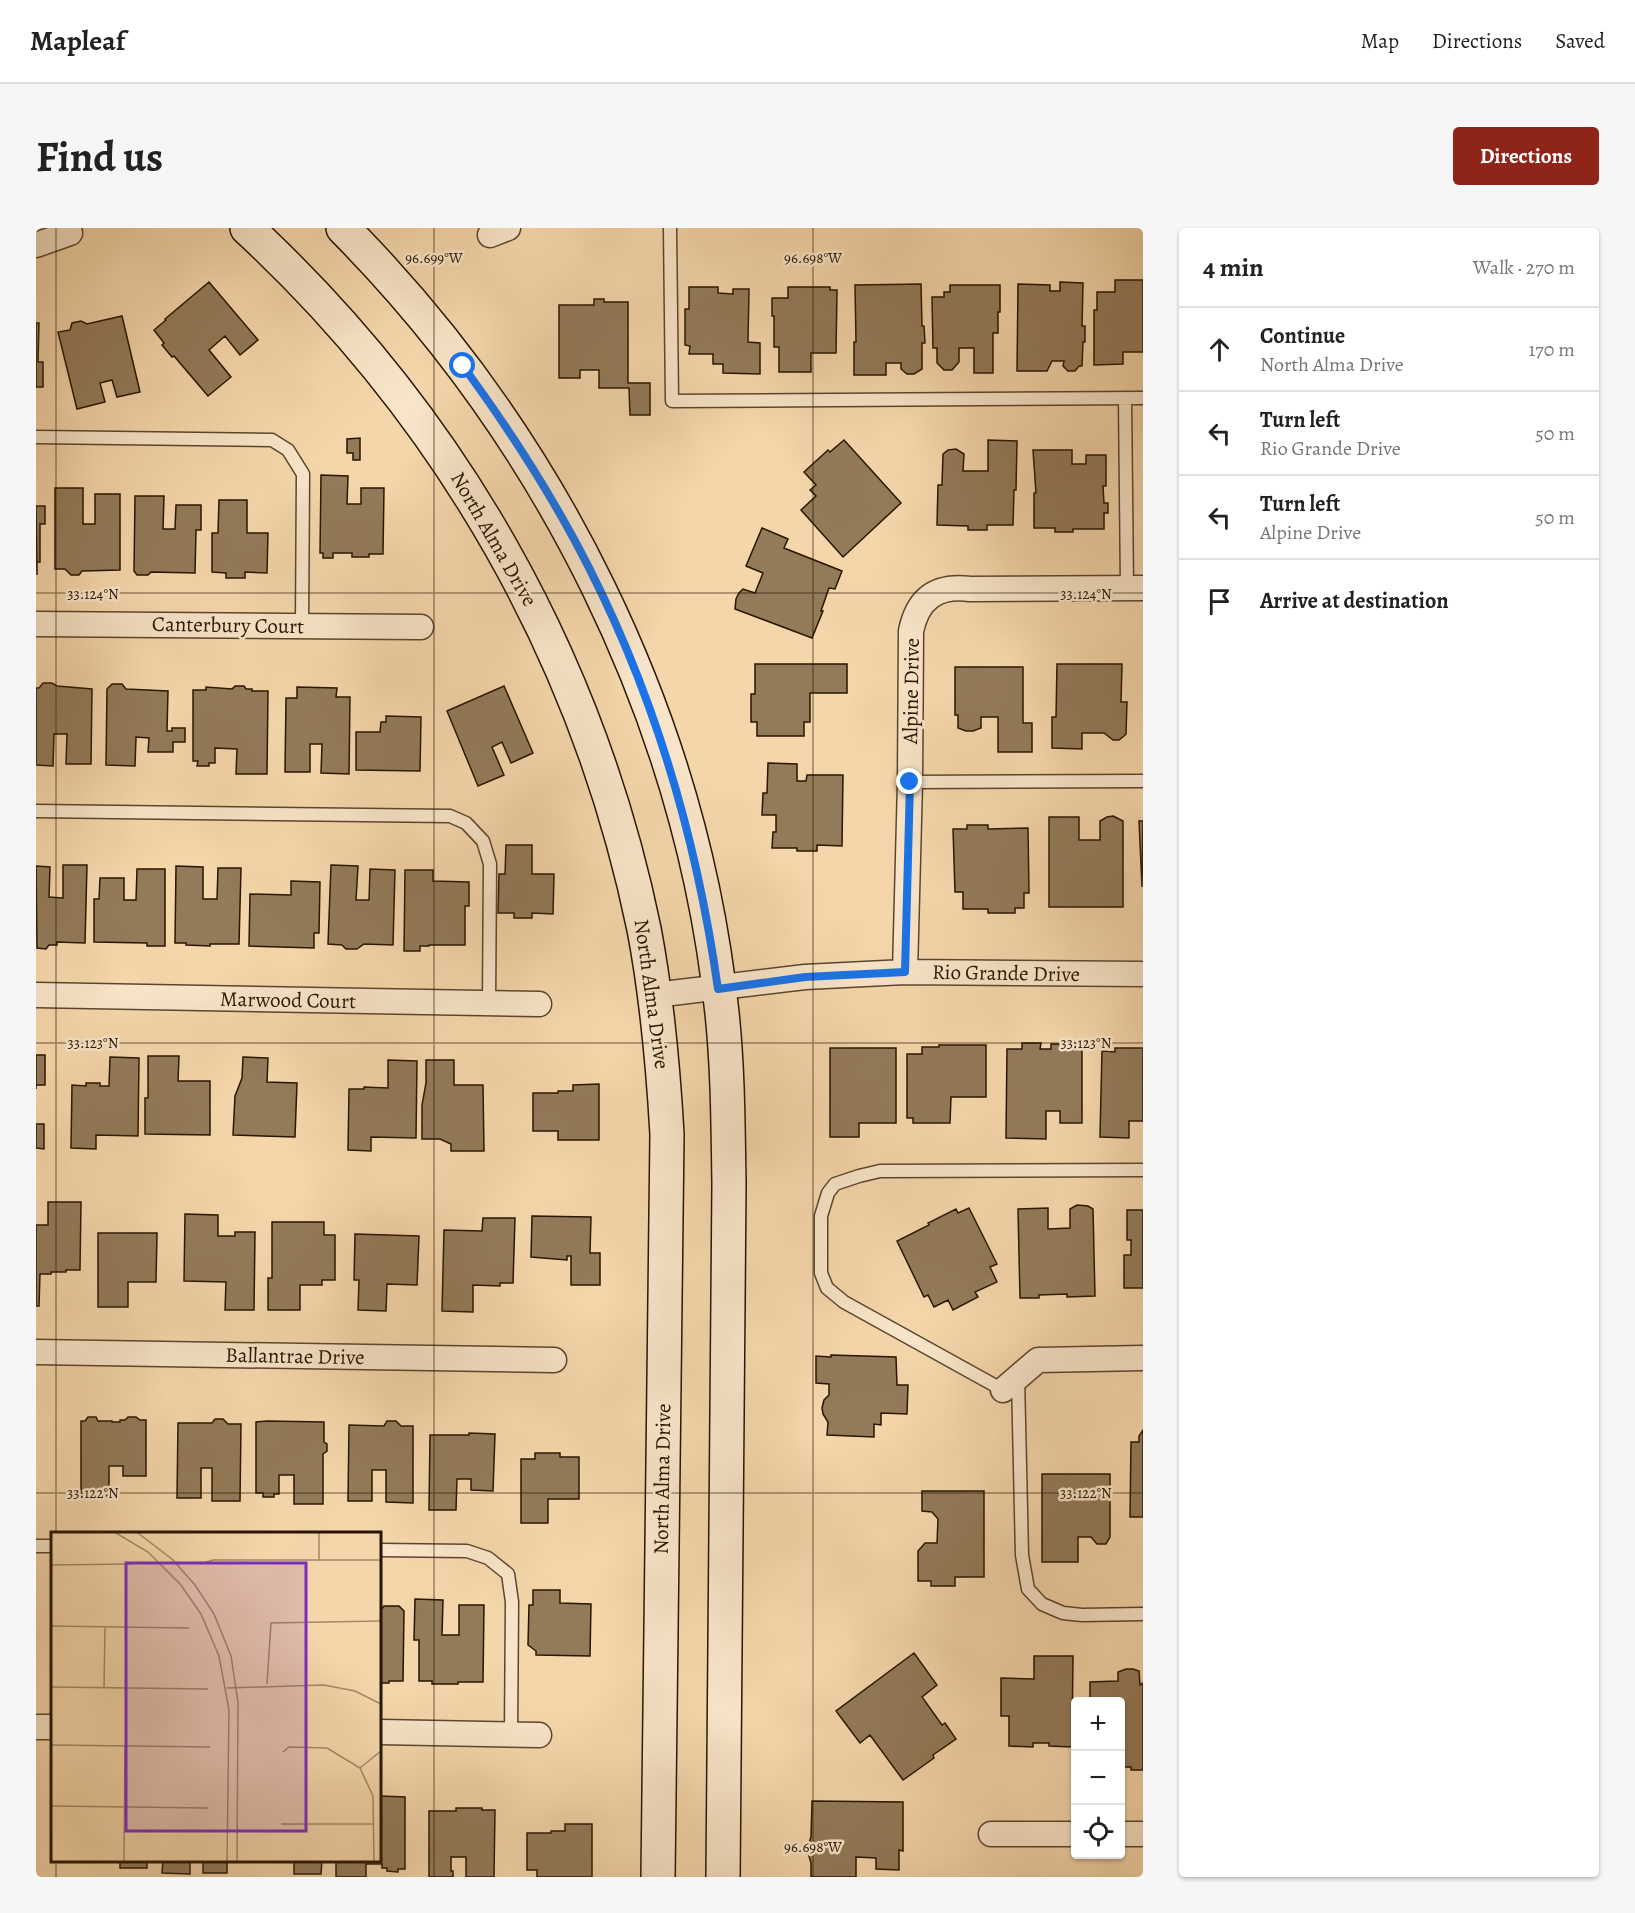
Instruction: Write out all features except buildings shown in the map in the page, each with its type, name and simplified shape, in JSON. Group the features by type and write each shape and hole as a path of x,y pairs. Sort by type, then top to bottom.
{"main road":[{"name":"North Alma Drive","path":"247,228 330,310 377,365 422,422 500,544 534,608 588,733 610,798 636,897 655,995 663,1065 667,1134 658,1877"},
{"path":"343,228 420,311 504,422 541,481 591,574 635,670 680,803 698,872 718,989 728,1081 723,1877"}],"street":[{"path":"36,245 70,233"},
{"name":"Alpine Drive","path":"905,972 911,631 920,606 930,596 943,589 956,587 970,589 1135,588"},
{"name":"Canterbury Court","path":"36,624 421,627"},
{"name":"Rio Grande Drive","path":"655,995 805,977 905,972 1143,974"},
{"name":"Marwood Court","path":"36,995 539,1004"},
{"name":"Ballantrae Drive","path":"36,1352 554,1360"},
{"path":"1011,1383 1038,1360 1143,1358"},
{"path":"381,1732 539,1735"},
{"path":"991,1834 1071,1834"},
{"path":"1125,1834 1143,1834"}],"lane":[{"path":"669,228 672,401 1143,398"},
{"path":"1125,398 1135,588"},
{"path":"36,436 272,440 288,450 303,474 302,626"},
{"path":"910,782 1143,781"},
{"path":"36,811 450,816 466,823 483,841 490,864 489,1003"},
{"path":"1143,1170 880,1171 835,1184 828,1193 821,1216 821,1273 827,1288 844,1302 1011,1383 1022,1556 1028,1589 1041,1604 1064,1613 1143,1614"},
{"path":"381,1550 467,1551 489,1558 508,1574 512,1602 511,1734"}],"route":[{"path":"463,366 504,422 576,542 635,670 680,803 698,872 718,989 805,977 905,972 910,782"}]}
